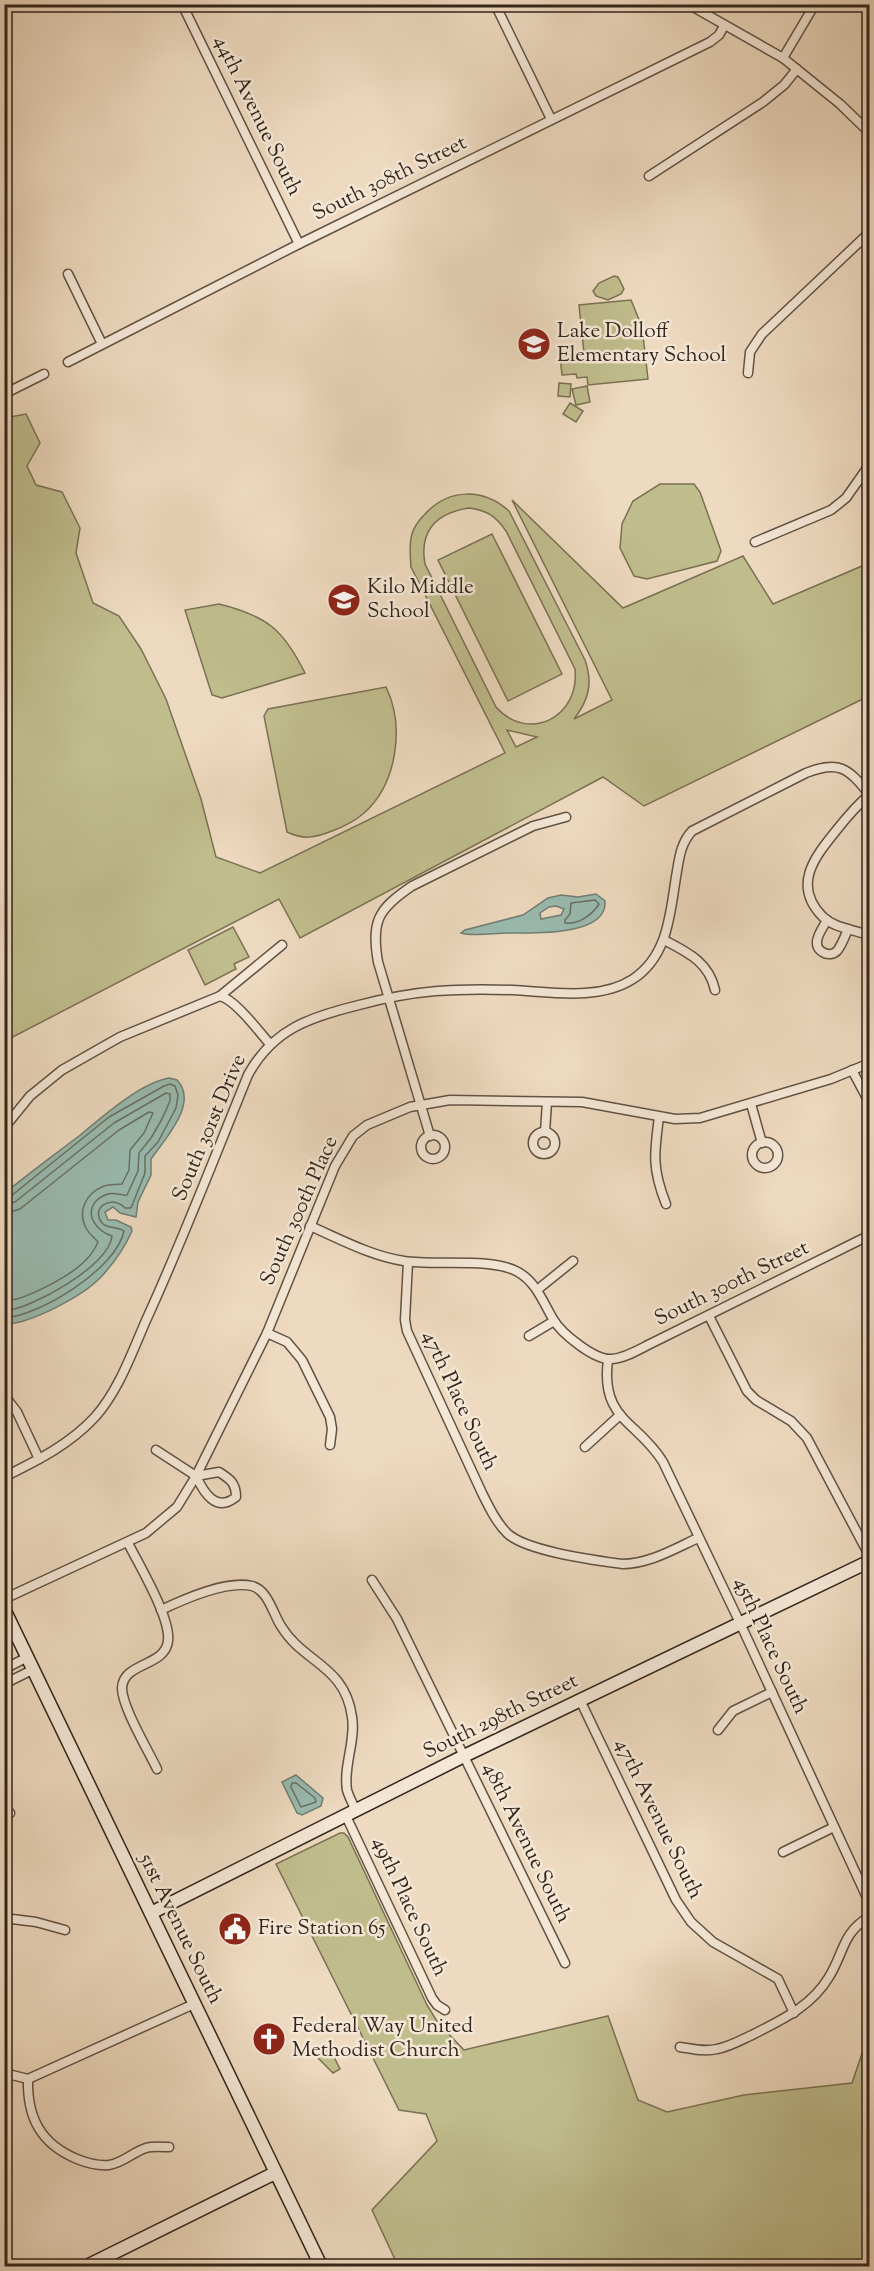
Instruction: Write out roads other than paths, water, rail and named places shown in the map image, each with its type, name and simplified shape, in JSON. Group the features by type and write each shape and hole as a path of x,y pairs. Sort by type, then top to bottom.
{"street":[{"name":"44th Avenue South","path":"182,4 299,244"},
{"path":"495,4 551,120"},
{"path":"688,4 783,58 840,104 870,134"},
{"path":"783,58 815,4"},
{"name":"South 308th Street","path":"68,362 299,244 713,40 724,26"},
{"path":"649,176 763,102 784,85 797,69"},
{"path":"748,374 750,352 762,334 870,232"},
{"path":"68,274 102,344"},
{"path":"4,394 44,374"},
{"path":"755,542 831,510 846,498 870,464"},
{"path":"715,990 711,975 702,964 664,940 681,848 692,831 703,824 806,773 824,767 838,766 845,769 869,794 850,813 819,853 810,869 807,881 809,895 827,920 870,936"},
{"path":"429,1136 387,997 375,942 378,917 385,907 412,886 543,822 566,817"},
{"path":"827,920 817,940 818,947 823,953 830,954 837,951 848,929"},
{"name":"South 301st Drive","path":"4,1477 39,1460 75,1436 97,1414 107,1400 127,1364 172,1263 248,1076 258,1058 270,1044 288,1030 305,1021 387,997 444,989 579,993 606,990 626,983 641,973 656,956 664,940"},
{"path":"4,1128 38,1088 76,1061 120,1036 220,996 282,945"},
{"path":"220,996 230,1001 270,1044"},
{"name":"South 300th Place","path":"4,1599 128,1543 147,1533 172,1512 196,1476 267,1333 335,1166 353,1136 376,1120 420,1105 450,1100 604,1105 659,1117 700,1118 751,1104 870,1063"},
{"path":"852,1070 870,1104"},
{"path":"545,1132 546,1102"},
{"path":"751,1104 762,1143"},
{"path":"659,1117 655,1168 666,1204"},
{"path":"310,1226 382,1256 408,1262 506,1267 521,1273 537,1290 554,1321 567,1336 608,1360"},
{"name":"South 300th Street","path":"608,1360 626,1355 709,1316 870,1235"},
{"path":"537,1290 573,1261"},
{"name":"47th Place South","path":"408,1262 406,1331 482,1493 502,1528 517,1540 536,1547 630,1564 653,1558 698,1538"},
{"path":"709,1316 747,1391 756,1400 791,1421 813,1445 870,1559"},
{"path":"529,1336 554,1321"},
{"path":"267,1333 287,1342 302,1360 330,1417 332,1429 330,1445"},
{"name":"45th Place South","path":"608,1360 608,1387 611,1401 620,1415 660,1457 740,1623 870,1904"},
{"path":"4,1395 17,1412 39,1460"},
{"path":"585,1447 620,1415"},
{"path":"156,1450 196,1476 205,1494 219,1503 236,1497 236,1489 232,1481 219,1472 196,1476"},
{"path":"128,1543 161,1610 168,1640 158,1657 128,1674 122,1687 126,1704 157,1768"},
{"name":"South 298th Street","path":"151,1913 464,1756 870,1559"},
{"name":"48th Avenue South","path":"372,1580 397,1619 565,1963"},
{"name":"49th Place South","path":"161,1610 189,1596 211,1590 252,1586 261,1590 286,1633 330,1672 343,1689 350,1707 353,1727 347,1786 351,1813 432,1998 445,2010"},
{"name":"51st Avenue South","path":"4,1609 321,2266"},
{"path":"4,1669 28,1657"},
{"path":"4,1681 10,1681 34,1669"},
{"path":"718,1730 733,1711 772,1692"},
{"name":"47th Avenue South","path":"580,1700 681,1908 697,1929 713,1942 778,1979 794,2013"},
{"path":"783,1852 834,1827"},
{"path":"681,2047 705,2050 726,2047 794,2013 821,1989 835,1967 844,1941 852,1929 870,1914"},
{"path":"4,1918 36,1922 65,1930"},
{"path":"4,2073 28,2079 194,2004"},
{"path":"28,2079 28,2103 38,2129 55,2147 73,2157 91,2163 111,2165 147,2148 169,2147"},
{"path":"87,2266 275,2173"}],"water":[{"path":"596,894 605,901 603,913 594,921 581,927 566,930 478,935 461,933 523,915 548,898 561,895 578,897","holes":["556,906 564,909 561,915 541,919 540,913 549,907"]},
{"path":"169,1078 177,1080 183,1089 182,1110 178,1121 151,1159 151,1175 138,1202 136,1217 120,1213 113,1207 105,1212 108,1220 116,1220 131,1227 132,1231 110,1267 93,1284 56,1308 16,1323 5,1324 5,1193 122,1102 146,1086"},
{"path":"296,1775 323,1798 321,1806 302,1815 297,1813 282,1782"}],"place":[{"name":"Lake Dolloff Elementary School","path":"534,344"},
{"name":"Kilo Middle School","path":"344,600"},
{"name":"Fire Station 65","path":"235,1929"},
{"name":"Federal Way United Methodist Church","path":"269,2039"}]}
